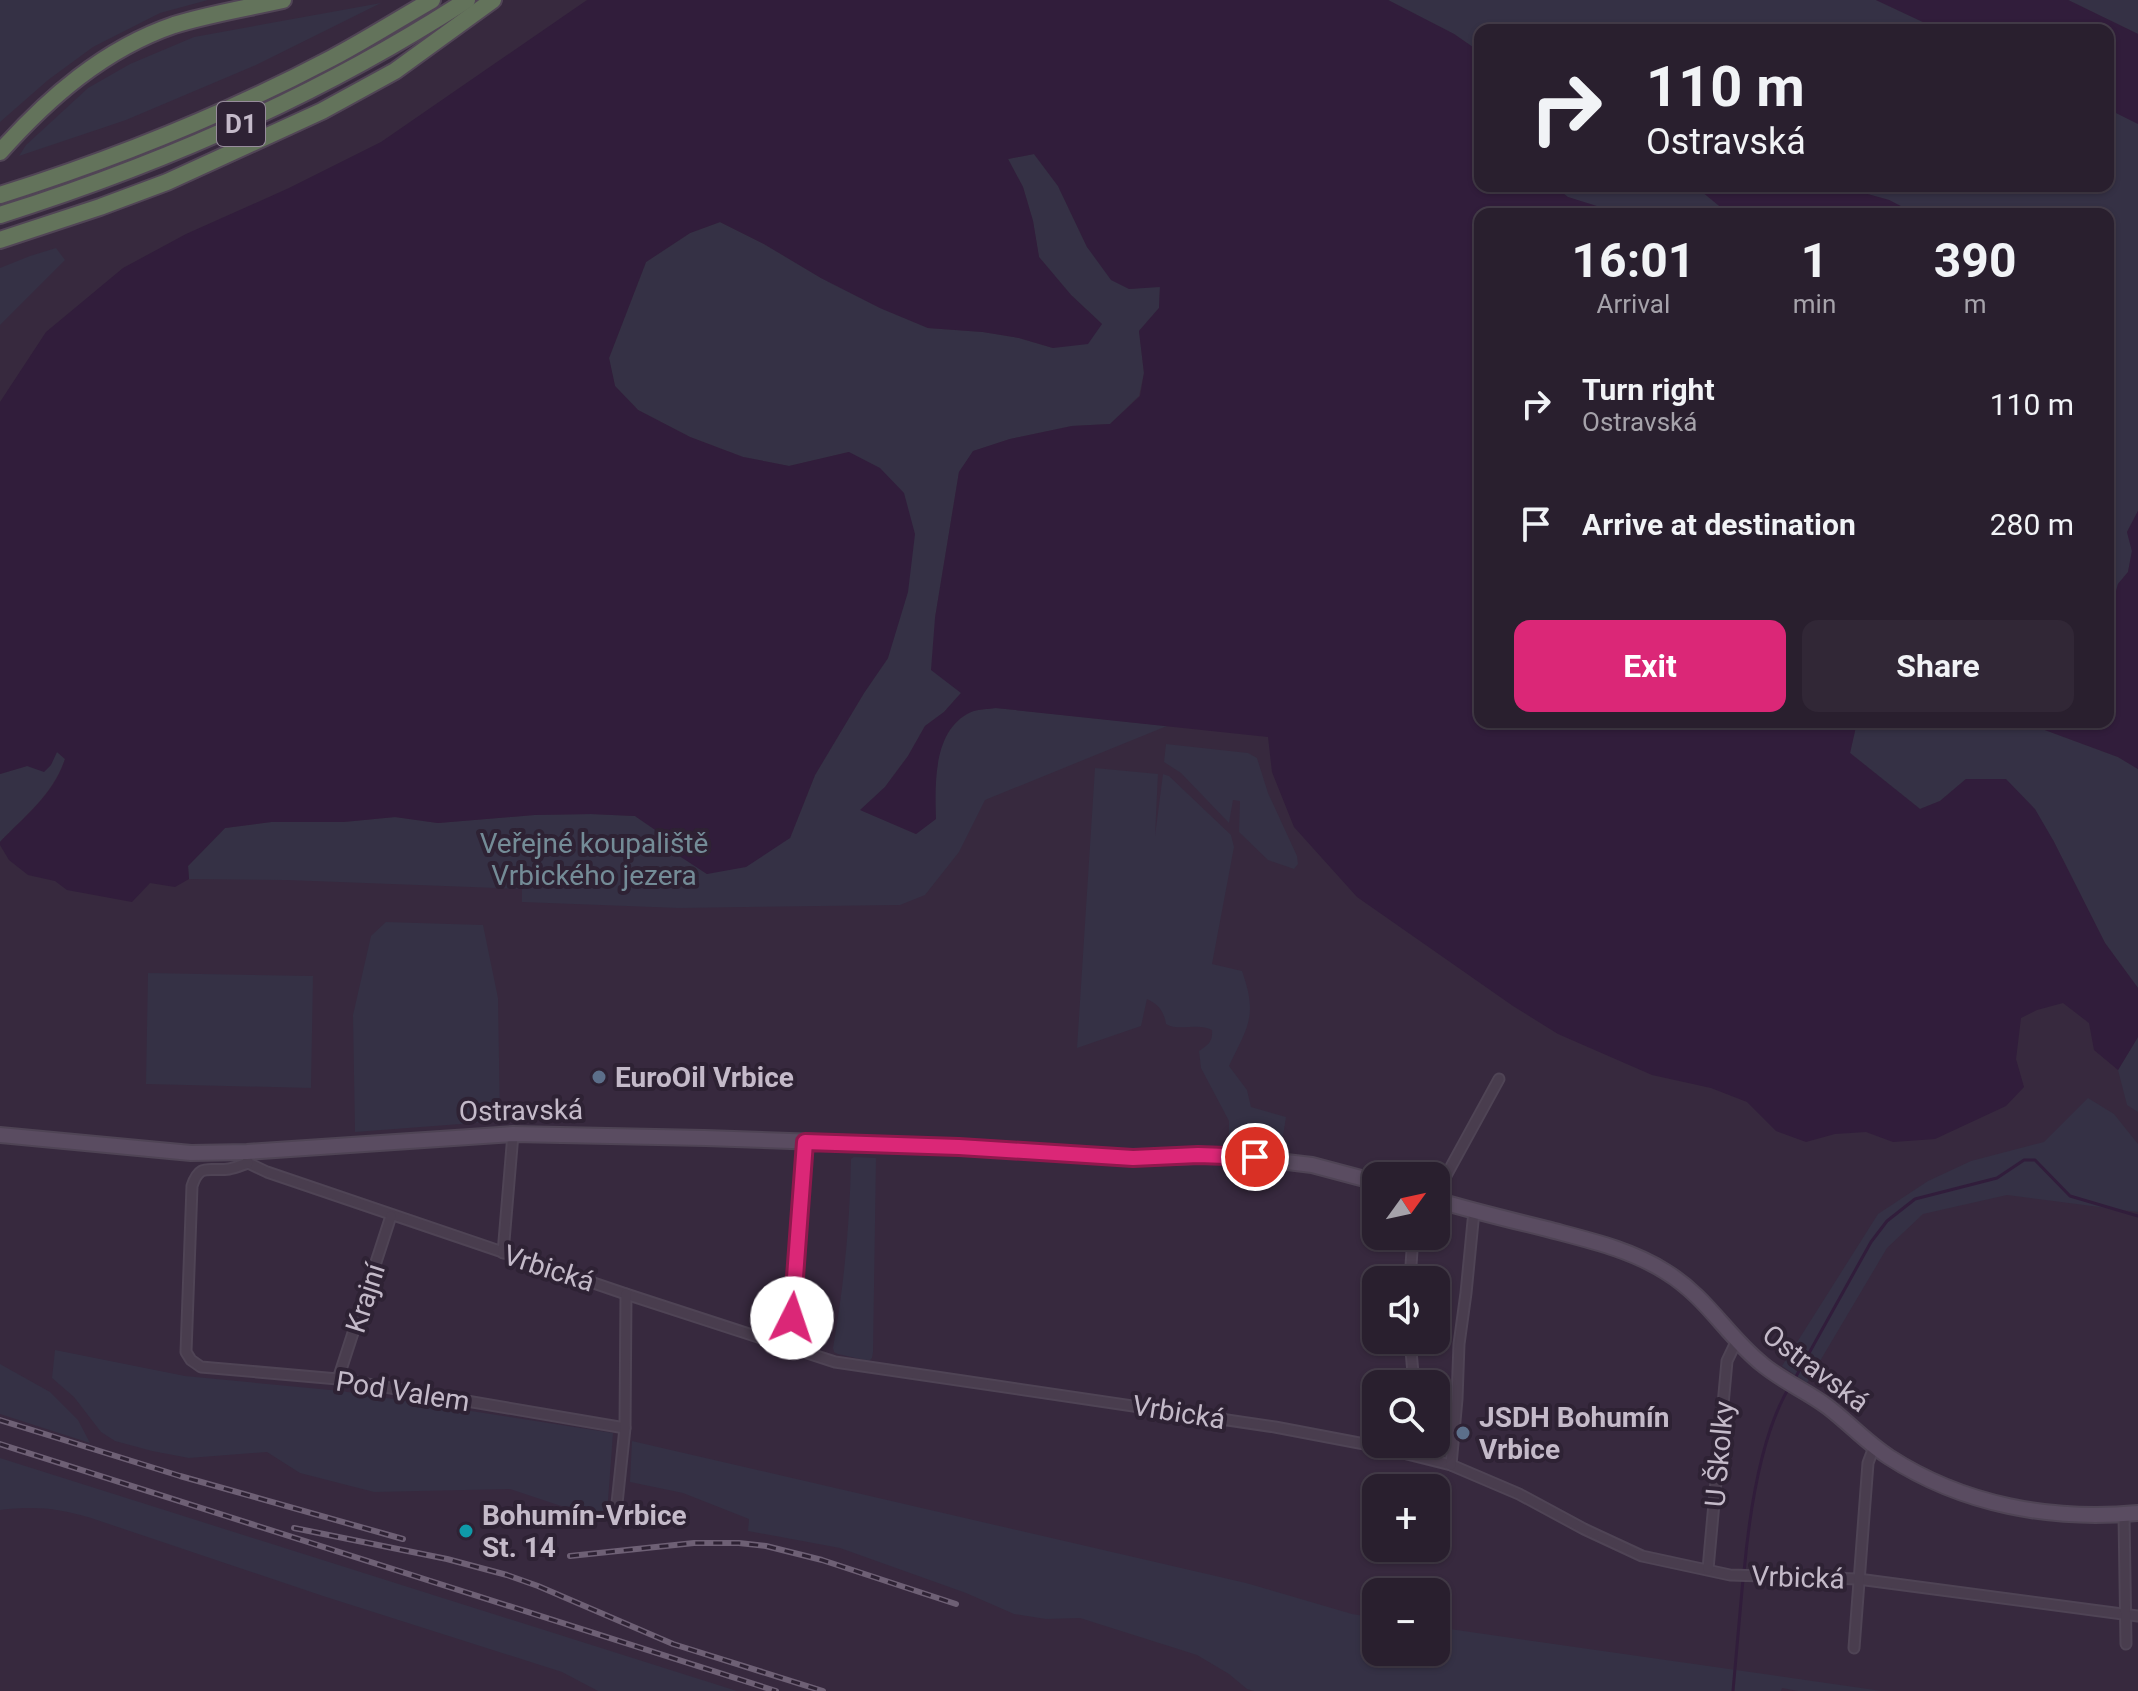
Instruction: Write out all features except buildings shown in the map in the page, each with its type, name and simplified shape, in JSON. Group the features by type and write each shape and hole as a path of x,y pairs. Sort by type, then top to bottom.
{"highway":[{"path":"0,152 63,88 136,42 175,25 283,0"},
{"name":"D1","path":"0,195 62,175 209,117 334,57 432,0"},
{"name":"D1","path":"0,215 136,169 231,129 344,74 467,0"},
{"path":"0,240 167,182 322,111 395,71 493,0"}],"main road":[{"name":"Ostravská","path":"0,1135 247,1158 513,1134 648,1136 959,1147 1133,1158 1198,1155 1255,1157 1312,1165 1362,1178"},
{"name":"Ostravská","path":"1450,1202 1604,1244 1665,1271 1698,1296 1762,1364 1827,1407 1874,1447 1929,1479 2005,1506 2062,1515 2131,1514"}],"street":[{"path":"1450,1171 1499,1079"},
{"path":"503,1253 513,1134"},
{"path":"790,1347 805,1142"},
{"name":"Vrbická","path":"247,1158 267,1172 391,1216 835,1362 1234,1420 1362,1444"},
{"name":"Pod Valem","path":"247,1158 228,1169 203,1169 195,1175 192,1186 186,1352 191,1360 201,1367 338,1379 625,1428"},
{"path":"1451,1465 1459,1344 1474,1211"},
{"name":"Krajní","path":"338,1379 391,1216"},
{"path":"615,1522 625,1428 626,1294"},
{"name":"U Školky","path":"1708,1569 1727,1361 1737,1340"},
{"path":"1854,1648 1868,1463 1874,1447"},
{"name":"Vrbická","path":"1425,1458 1451,1465 1519,1494 1642,1556 1730,1575 1858,1579 2138,1616"},
{"path":"2126,1644 2131,1514"}],"green space":[{"path":"0,0 208,0 160,13 93,47 48,80 0,122"},
{"path":"1388,0 1876,0 1927,24 1474,24 1474,48"},
{"path":"2068,0 2138,0 2138,34"},
{"path":"381,3 256,65 126,120 19,156 26,145 88,88 130,64 194,37"},
{"path":"2114,112 2138,123 2138,511 2127,532 2132,551 2128,572 2118,584 2114,599 2114,208 1904,208 1860,192 2114,192"},
{"name":"Veřejné koupaliště Vrbického jezera","path":"1034,154 1058,186 1087,247 1129,289 1160,286 1159,308 1139,331 1144,373 1139,396 1110,424 1072,426 1010,439 974,451 959,472 935,618 961,693 944,712 925,726 885,787 861,810 916,834 935,819 936,774 943,744 959,720 974,711 996,708 1167,726 985,800 959,852 925,895 900,905 679,908 522,902 522,889 189,879 188,866 225,828 271,822 343,822 395,817 438,823 534,815 635,816 667,838 681,857 707,874 790,838 815,775 888,658 849,452 789,466 743,457 690,437 638,410 615,386 609,358 646,262 690,233 720,222 821,278 928,328 983,332 1053,348 1102,324 1071,295 1039,257 1023,187 1008,159"},
{"path":"1561,192 1702,192 1722,208 1603,208 1567,197"},
{"path":"56,248 65,260 0,325 0,268"},
{"path":"1856,728 2039,728 2118,757 2138,769 2138,988 2105,943 2053,840 1966,779 1940,801 1920,809 1850,753"},
{"path":"1166,744 1248,753 1257,758 1268,793 1297,856 1298,864 1294,869 1268,860 1239,832 1240,801 1233,800 1229,823 1181,773 1164,762"},
{"path":"57,752 65,759 60,772 37,804 0,842 0,774"},
{"path":"1095,768 1158,774 1155,836 1163,774 1169,776 1231,835 1234,847 1212,964 1242,971 1249,999 1249,1020 1229,1066 1247,1090 1251,1107 1286,1117 1281,1149 1229,1144 1229,1121 1201,1068 1199,1051 1209,1043 1212,1030 1166,1024 1160,1008 1147,999 1141,1026 1077,1048"},
{"path":"386,922 483,925 498,998 500,1121 355,1132 353,1015 371,936"},
{"path":"148,973 313,976 311,1088 146,1084"},
{"path":"2138,1037 2138,1112 2127,1105 2118,1070"},
{"path":"2088,1098 2114,1114 2138,1144 2138,1212 2007,1195 1923,1214 1887,1248 1807,1383 1782,1366 1878,1214 1928,1181 1971,1161 2044,1142"},
{"path":"876,1158 873,1352 869,1361 838,1354 833,1348 846,1254 851,1159"},
{"path":"55,1350 185,1376 341,1391 613,1433 607,1514 561,1506 510,1489 374,1492 300,1473 267,1452 189,1458 115,1441 101,1432 74,1397 52,1378"},
{"path":"0,1364 50,1392 78,1420 90,1443 0,1414"},
{"path":"632,1441 1246,1583 1362,1616 1362,1666 1450,1666 1450,1629 1882,1691 1798,1691 1782,1688 1781,1691 1254,1691 1197,1655 1080,1618 1046,1619 1014,1614 966,1593 840,1548 748,1531 749,1519 683,1493 630,1482"},
{"path":"0,1458 737,1691 598,1691 562,1672 91,1518 46,1509 0,1510"}],"shaded area":[{"path":"587,0 1388,0 1474,48 1474,192 1562,192 1603,208 1474,208 1474,728 1856,728 1850,753 1920,809 1940,801 1966,779 2006,779 2035,809 2105,943 2138,988 2138,1037 2118,1070 2094,1050 2089,1023 2063,1003 2037,1010 2021,1018 2016,1059 2024,1087 2006,1106 1935,1139 1893,1142 1866,1132 1835,1134 1806,1142 1776,1131 1747,1102 1711,1088 1652,1075 1558,1034 1357,897 1294,827 1272,772 1268,737 996,708 977,710 959,720 943,744 937,774 936,819 916,834 860,810 885,787 925,726 944,712 961,693 931,670 935,618 959,472 973,451 1010,439 1072,426 1110,424 1140,396 1144,373 1139,331 1159,308 1160,287 1129,289 1111,280 1087,247 1058,186 1034,154 1008,159 1023,187 1039,257 1071,295 1102,324 1088,344 1053,348 983,332 928,328 821,278 720,222 690,233 646,262 609,358 615,386 638,410 690,437 743,457 789,466 849,452 880,468 904,493 915,534 908,592 888,658 815,775 790,838 746,867 707,874 681,857 667,838 635,816 534,815 438,823 395,817 343,822 271,822 225,828 188,866 189,879 175,887 150,883 132,902 67,890 55,881 28,875 9,860 0,842 46,794 65,759 57,752 44,772 27,766 0,774 0,402 46,332 123,268 186,234 381,142"},
{"path":"1876,0 2068,0 2138,34 2138,124 2114,112 2114,24 1927,24"},
{"path":"1702,192 1860,192 1904,208 1722,208"},
{"path":"2138,511 2138,769 2118,757 2039,728 2114,728 2114,599 2118,584 2128,572 2132,551 2127,532"}],"waterway":[{"path":"1794,1380 1871,1242 1887,1221 1915,1199 1997,1178 2024,1160 2035,1160 2070,1196 2138,1216"},
{"path":"1744,1572 1753,1501 1764,1451 1771,1427 1790,1386"},
{"path":"1733,1691 1743,1579"}],"railway":[{"path":"0,1420 180,1476 403,1539"},
{"path":"0,1444 776,1691"},
{"path":"294,1528 447,1559 507,1575 673,1644 823,1691"},
{"path":"570,1556 694,1543 766,1546 822,1560 956,1604"}],"place":[{"name":"EuroOil Vrbice","path":"599,1077"},
{"name":"JSDH Bohumín Vrbice","path":"1463,1433"},
{"name":"Bohumín-Vrbice St. 14","path":"466,1531"}],"route":[{"path":"792,1318 805,1142 959,1147 1133,1158 1198,1155 1255,1157"}]}
